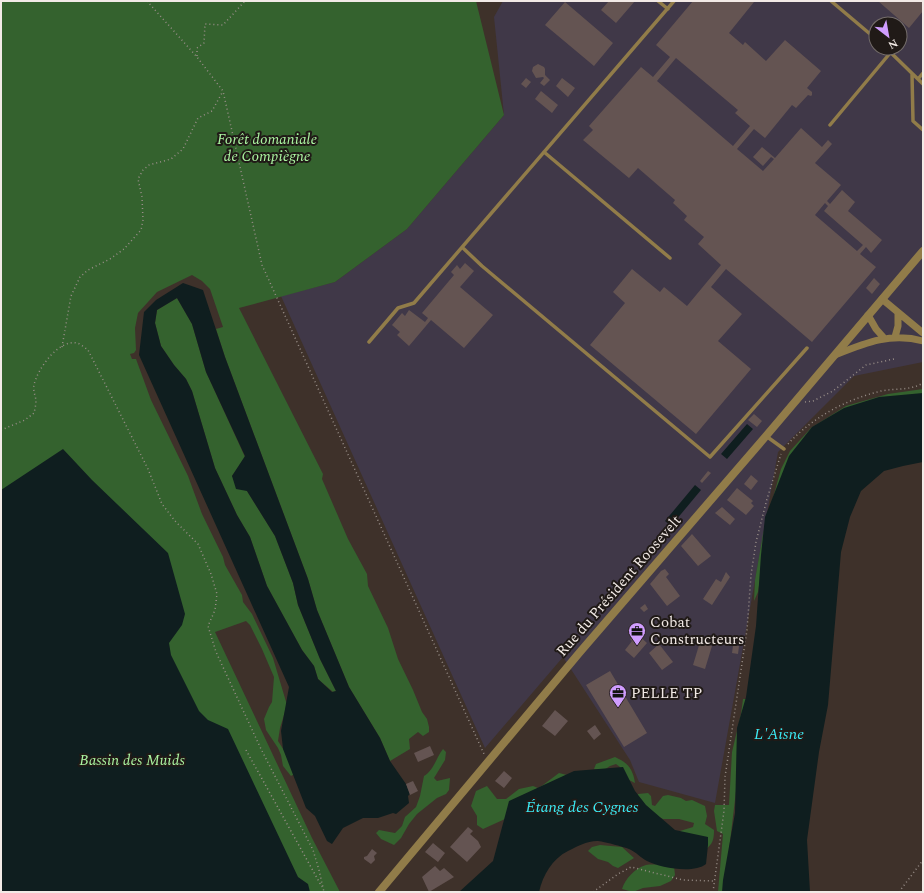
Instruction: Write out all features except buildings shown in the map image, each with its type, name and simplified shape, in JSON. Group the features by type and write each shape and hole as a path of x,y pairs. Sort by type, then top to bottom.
{"street":[{"name":"Rue du Président Roosevelt","path":"379,892 580,652 794,404 923,251"},
{"path":"882,299 923,333"},
{"path":"895,337 898,326 898,313"},
{"path":"868,315 876,329 884,338"},
{"path":"835,355 884,338 912,338 923,341"}],"lane":[{"path":"658,1 668,9"},
{"path":"369,342 398,308 414,303 674,1"},
{"path":"831,1 868,32"},
{"path":"830,125 888,56"},
{"path":"895,56 923,84"},
{"path":"918,79 923,73"},
{"path":"912,74 913,121 923,130"},
{"path":"544,152 670,258"},
{"path":"462,248 710,458 806,348"},
{"path":"766,436 784,449"}],"path":[{"path":"147,1 196,57 223,91 262,265 488,763"},
{"path":"196,57 197,48 204,43 205,24 223,25 244,1"},
{"path":"62,347 71,296 80,277 88,270 110,259 124,249 141,230 143,220 142,197 138,179 142,170 149,165 170,159 183,149 198,118 212,111 223,91"},
{"path":"1,430 25,420 34,413 36,402 34,388 36,375 44,362 56,351 68,344 77,343 88,350 148,469 162,504 174,521 198,544 211,574 217,594 215,610 208,626 216,652 261,749 313,850 324,891"},
{"path":"794,404 812,401 833,391 866,365 894,359"},
{"path":"713,892 724,811 725,777 747,630 751,575 756,542 780,456 784,449 798,434 819,417 847,402 882,391 915,388 923,383"},
{"path":"246,750 319,879 324,891"},
{"path":"899,892 923,860"},
{"path":"593,892 618,874 631,867 683,880 715,881"}],"shaded area":[{"path":"503,1 923,1 923,362 854,376 778,452 715,803 639,782 630,760 563,657 485,748 281,296 335,282 407,229 504,115 494,17"}],"green space":[{"name":"Forêt domaniale de Compiègne","path":"1,1 476,1 504,115 407,229 335,282 239,308 323,474 322,479 348,539 367,574 368,586 388,628 398,659 422,712 427,719 429,732 423,736 418,732 409,739 410,749 390,761 380,738 349,687 317,610 308,579 225,357 216,329 223,327 210,289 202,281 192,275 157,292 138,313 135,328 136,350 134,353 130,354 132,359 136,359 151,400 188,476 202,514 223,557 225,565 242,595 243,602 252,614 273,658 287,705 280,728 278,741 296,769 296,773 291,776 283,766 278,748 266,730 264,719 272,702 274,677 250,625 246,621 215,632 312,838 340,892 1,892"},
{"path":"177,298 192,324 206,372 245,457 232,476 247,491 275,536 293,583 298,605 320,659 336,691 333,692 318,679 314,666 302,650 267,586 250,537 237,515 215,468 192,391 186,379 161,346 155,323 157,310"},
{"path":"923,389 923,397 765,548 758,592 754,601 755,580 763,534 781,469 790,451 811,428 846,406 888,394"},
{"path":"743,699 747,699 724,892 718,892 723,834 717,831 714,811 715,805 729,805 732,752"},
{"path":"443,749 446,752 445,760 434,778 437,781 450,778 449,790 446,794 437,798 417,814 401,838 394,845 381,839 376,833 379,830 395,833 402,826 405,817 416,807 424,776 433,767"},
{"path":"615,757 629,767 633,774 635,783 625,778 620,767 616,764 604,770 594,769 596,764"},
{"path":"559,773 567,775 578,773 514,815 483,829 477,825 477,816 471,806 476,791 487,786 497,799 506,799 519,789 533,786 538,788"},
{"path":"648,793 651,796 652,805 655,806 663,796 668,795 681,798 686,801 692,800 705,806 707,816 705,824 714,830 713,839 710,846 705,850 683,836 680,831 693,827 694,823 679,819 663,819 648,812 636,800 638,794"},
{"path":"600,845 622,847 634,858 618,868 608,862 598,859 588,851 592,847"},
{"path":"659,864 674,866 675,875 671,881 660,886 643,888 633,892 622,889 623,885 634,871 642,866"}],"water":[{"path":"183,283 203,290 225,357 308,579 317,610 349,687 380,738 390,761 406,784 410,794 408,796 409,803 396,814 393,813 378,818 363,818 343,828 332,844 327,841 315,816 306,808 283,749 281,731 289,687 139,355 144,312 156,300","holes":["177,298 192,324 206,372 245,456 232,476 236,489 247,491 275,536 293,583 298,605 320,659 336,691 332,692 318,679 314,666 302,650 267,586 250,537 237,515 215,468 192,391 186,379 161,346 155,323 157,310"]},
{"name":"L'Aisne","path":"923,393 923,462 884,471 861,491 850,517 841,552 828,705 819,752 807,840 810,892 722,892 735,813 737,728 746,697 756,626 765,517 789,456 812,427 844,408 879,397"},
{"path":"747,424 753,429 727,459 721,454"},
{"name":"Bassin des Muids","path":"63,449 92,480 168,553 185,614 182,625 169,643 171,655 199,711 208,720 228,729 298,877 308,884 310,892 1,892 1,490"},
{"path":"695,485 701,490 671,526 665,521"},
{"name":"Étang des Cygnes","path":"623,767 635,791 646,805 675,830 708,837 706,864 694,869 668,868 653,864 629,849 593,841 574,848 557,858 549,868 539,892 459,892 493,861 509,801 574,771"}],"place":[{"name":"Cobat Constructeurs","path":"637,646"},
{"name":"PELLE TP","path":"618,708"}]}
